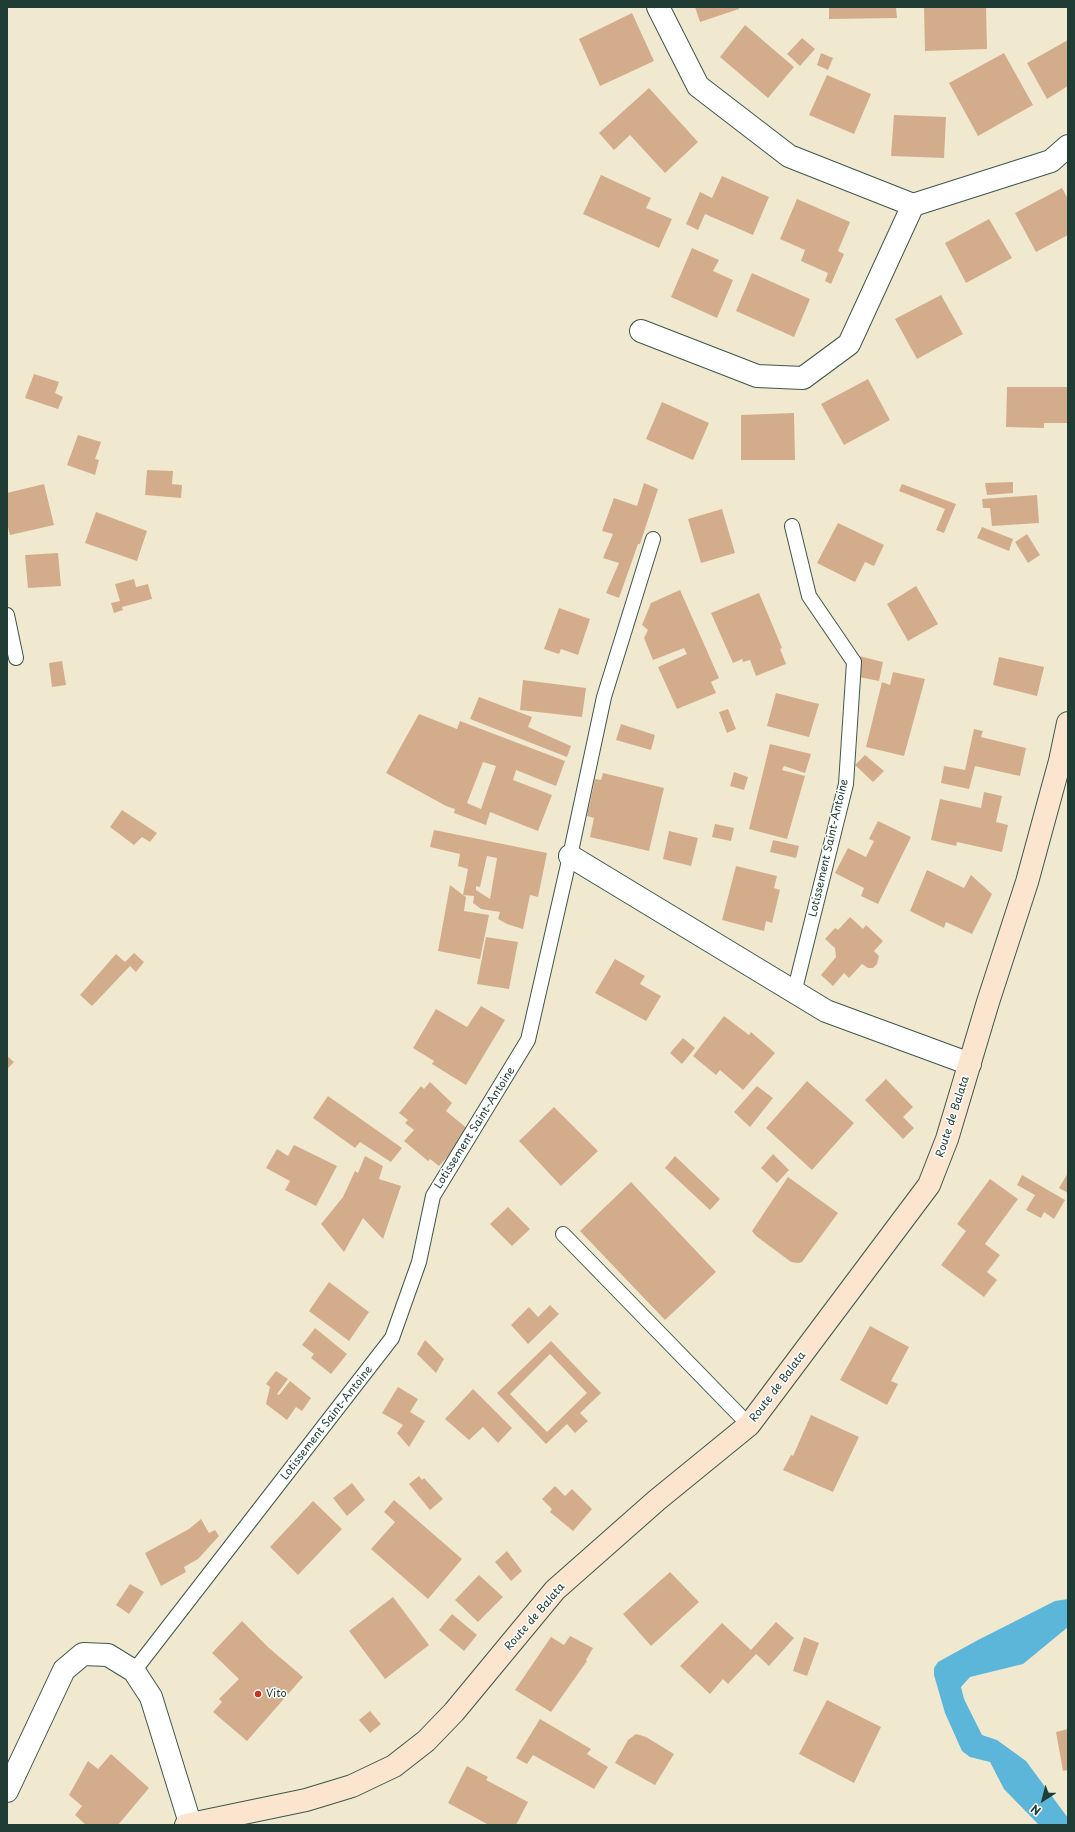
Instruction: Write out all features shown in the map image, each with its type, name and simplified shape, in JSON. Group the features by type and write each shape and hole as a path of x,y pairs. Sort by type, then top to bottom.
{"main road":[{"name":"Route de Balata","path":"188,1824 306,1800 352,1786 394,1766 426,1741 454,1712 555,1590 656,1500 749,1425 929,1185 948,1139 1027,882 1060,761 1068,723"}],"street":[{"path":"658,7 698,86 789,156 913,205 1051,161 1068,146"},
{"path":"641,331 757,376 803,378 849,344 913,205"},
{"path":"570,856 826,1011 970,1064"},
{"path":"7,1791 64,1670 83,1654 108,1655 134,1671 151,1697 188,1824"}],"lane":[{"name":"Lotissement Saint-Antoine","path":"792,526 809,596 854,662 846,784 794,992"},
{"name":"Lotissement Saint-Antoine","path":"134,1671 392,1338 419,1262 433,1196 528,1040 570,856 604,697 653,539"},
{"path":"7,615 16,658"},
{"path":"563,1234 749,1425"}],"water":[{"path":"1068,1599 1068,1627 1023,1664 970,1677 961,1687 964,1699 982,1735 997,1740 1026,1761 1068,1818 1068,1825 1039,1825 1004,1789 990,1762 970,1757 962,1751 945,1713 934,1675 934,1668 938,1662 978,1640 1055,1601"}],"building":[{"path":"695,7 739,7 739,9 700,22"},
{"path":"829,7 896,7 897,18 829,19"},
{"path":"924,7 986,7 987,49 925,51"},
{"path":"632,13 654,61 600,86 579,39"},
{"path":"745,25 794,67 768,98 720,57"},
{"path":"802,38 815,49 800,66 787,54"},
{"path":"1068,40 1068,86 1047,99 1027,63"},
{"path":"821,53 833,58 828,70 817,65"},
{"path":"1004,53 1033,105 978,136 949,83"},
{"path":"827,75 871,94 854,134 809,115"},
{"path":"649,88 698,142 665,173 630,135 614,150 599,133"},
{"path":"894,115 946,117 944,158 891,156"},
{"path":"601,175 651,198 646,208 672,219 659,248 583,214"},
{"path":"722,176 769,197 753,235 705,214 698,230 686,224 700,192 712,198"},
{"path":"1062,188 1068,199 1068,235 1036,252 1015,213"},
{"path":"797,199 850,222 838,251 844,254 831,284 825,281 828,273 801,261 805,250 780,239"},
{"path":"989,219 1012,258 966,283 945,243"},
{"path":"692,248 719,260 713,271 733,280 717,318 671,297"},
{"path":"752,273 810,299 794,337 736,311"},
{"path":"941,295 963,334 917,359 895,319"},
{"path":"34,374 59,382 55,393 63,397 58,409 25,398"},
{"path":"868,379 890,420 844,445 821,404"},
{"path":"1007,387 1068,387 1068,423 1044,423 1044,428 1006,427"},
{"path":"662,402 709,423 693,460 646,439"},
{"path":"794,413 795,460 741,460 741,415"},
{"path":"78,435 101,442 95,459 99,460 95,475 67,465"},
{"path":"147,470 173,471 172,484 182,485 181,498 145,495"},
{"path":"1013,482 1013,493 987,495 985,483"},
{"path":"644,483 658,489 640,544 638,544 619,598 606,593 619,563 603,558 613,534 602,531 614,498 637,506"},
{"path":"44,484 54,525 10,535 7,523 7,493"},
{"path":"902,484 956,504 944,533 936,530 945,509 899,491"},
{"path":"1037,495 1039,523 992,526 990,508 983,508 982,499"},
{"path":"722,509 735,553 701,563 688,519"},
{"path":"96,512 147,531 137,561 85,543"},
{"path":"838,523 884,545 874,566 865,562 855,582 817,563"},
{"path":"982,527 1013,539 1009,551 977,538"},
{"path":"1027,534 1040,555 1028,563 1015,542"},
{"path":"58,553 61,586 28,588 25,555"},
{"path":"134,579 136,587 148,584 152,599 122,607 123,610 114,613 111,603 120,601 115,584"},
{"path":"916,586 938,624 908,641 887,604"},
{"path":"680,590 719,678 711,682 716,693 677,709 658,667 687,654 684,648 653,660 644,638 648,630 642,625 651,603"},
{"path":"759,593 782,648 780,649 786,664 756,676 750,660 743,662 742,659 733,663 711,613"},
{"path":"559,608 590,619 578,655 561,649 559,654 544,649"},
{"path":"859,656 883,662 879,681 854,676"},
{"path":"999,657 1044,667 1037,696 993,685"},
{"path":"62,661 66,685 52,687 49,663"},
{"path":"893,672 925,679 904,756 866,747 882,682 890,685"},
{"path":"523,680 586,688 582,717 520,710"},
{"path":"776,693 819,704 809,737 767,726"},
{"path":"479,697 532,717 528,727 571,746 567,757 470,719"},
{"path":"728,709 736,729 727,733 719,712"},
{"path":"419,714 457,729 460,721 565,761 556,786 516,770 513,780 552,795 538,831 490,812 486,825 454,813 455,809 446,806 386,773","holes":["483,762 496,766 481,809 467,803"]},
{"path":"621,724 655,735 651,750 616,740"},
{"path":"974,729 983,731 981,737 1026,748 1020,776 975,766 969,789 941,783 944,766 965,770"},
{"path":"770,744 811,754 805,773 784,766 782,770 805,776 787,839 749,829"},
{"path":"865,755 884,771 873,782 855,765"},
{"path":"734,772 748,777 744,790 730,786"},
{"path":"603,773 664,788 649,851 590,837 594,818 587,816 595,779 601,780"},
{"path":"984,792 1002,796 996,822 1008,825 1002,852 957,842 956,846 931,840 940,799 981,808"},
{"path":"122,810 157,833 150,842 142,837 134,845 110,827"},
{"path":"878,821 911,837 878,904 861,896 864,888 835,873 848,848 866,857 874,841 869,839"},
{"path":"715,824 734,828 731,841 712,837"},
{"path":"434,830 547,853 538,897 530,895 523,929 507,924 498,919 500,912 481,909 473,903 474,896 463,895 468,869 458,866 460,854 430,847","holes":["487,856 497,858 490,899 476,890 476,886 480,887"]},
{"path":"669,831 698,838 691,866 663,859"},
{"path":"773,840 799,846 796,858 770,852"},
{"path":"736,866 777,876 774,888 780,890 772,923 766,921 764,931 722,920"},
{"path":"927,870 964,888 971,875 992,894 972,934 946,922 944,928 910,911"},
{"path":"450,885 466,897 464,911 489,915 480,959 438,951"},
{"path":"850,917 863,929 866,925 883,941 874,951 879,956 877,964 873,968 868,968 862,964 849,978 844,973 833,986 821,975 836,957 835,948 825,939 835,928 838,930"},
{"path":"486,937 518,942 509,989 477,984"},
{"path":"134,953 144,962 136,972 130,966 92,1006 80,995 116,954 125,962"},
{"path":"615,959 645,976 640,984 661,996 646,1021 595,993"},
{"path":"481,1006 505,1020 466,1085 432,1064 434,1061 413,1048 436,1009 467,1027"},
{"path":"724,1016 749,1035 751,1032 775,1053 743,1090 720,1070 716,1075 693,1056"},
{"path":"683,1038 695,1048 682,1064 670,1053"},
{"path":"7,1056 14,1062 7,1069"},
{"path":"886,1079 913,1107 903,1117 914,1128 903,1139 865,1100"},
{"path":"807,1081 854,1123 812,1170 766,1128"},
{"path":"430,1082 452,1103 446,1111 469,1130 454,1157 450,1154 439,1166 430,1159 428,1161 404,1141 414,1130 405,1123 408,1120 399,1113 421,1086 424,1089"},
{"path":"757,1086 773,1098 750,1127 734,1112"},
{"path":"328,1096 402,1148 391,1162 360,1142 355,1148 313,1118"},
{"path":"554,1107 598,1151 561,1186 519,1141"},
{"path":"294,1145 337,1166 316,1206 285,1190 290,1181 266,1168 277,1149 288,1156"},
{"path":"773,1154 789,1170 777,1183 761,1168"},
{"path":"365,1156 383,1166 379,1179 401,1186 383,1239 363,1218 344,1252 321,1224 343,1197 355,1171 358,1173"},
{"path":"675,1156 720,1199 710,1210 665,1168"},
{"path":"1068,1173 1068,1193 1059,1188"},
{"path":"1022,1175 1065,1200 1054,1219 1044,1212 1041,1218 1026,1210 1035,1195 1017,1185"},
{"path":"788,1177 838,1213 802,1262 798,1263 791,1262 756,1236 752,1231"},
{"path":"990,1179 1018,1199 985,1244 1000,1255 987,1272 997,1280 984,1297 941,1265 966,1231 957,1224"},
{"path":"631,1182 716,1272 665,1320 580,1231"},
{"path":"508,1207 530,1229 512,1246 490,1224"},
{"path":"329,1282 369,1312 349,1341 309,1311"},
{"path":"550,1305 559,1314 528,1344 511,1325 529,1307 538,1317"},
{"path":"870,1326 909,1347 891,1381 898,1384 887,1405 840,1380"},
{"path":"315,1328 347,1354 331,1374 311,1358 314,1354 302,1345"},
{"path":"425,1340 444,1359 436,1373 417,1354"},
{"path":"551,1341 601,1393 580,1413 588,1421 575,1433 567,1424 546,1444 497,1393","holes":["550,1354 587,1393 547,1432 510,1394"]},
{"path":"276,1371 288,1379 277,1394 279,1395 290,1381 311,1398 302,1411 296,1407 287,1420 266,1404 270,1387 266,1384"},
{"path":"398,1387 418,1399 410,1412 425,1421 409,1447 397,1433 403,1425 382,1413"},
{"path":"473,1389 512,1428 498,1443 483,1427 469,1440 445,1419"},
{"path":"811,1415 859,1437 833,1492 783,1470 791,1455 793,1456"},
{"path":"419,1476 422,1480 424,1478 443,1499 430,1510 409,1484"},
{"path":"352,1483 365,1500 347,1516 333,1498"},
{"path":"555,1486 565,1496 572,1489 592,1509 573,1531 550,1512 552,1509 542,1499"},
{"path":"394,1500 462,1559 428,1599 371,1549 395,1522 384,1512"},
{"path":"313,1501 342,1529 298,1575 270,1547"},
{"path":"201,1519 209,1533 215,1530 219,1536 198,1559 184,1567 186,1572 161,1586 145,1553 189,1529"},
{"path":"507,1551 522,1571 511,1581 495,1562"},
{"path":"670,1572 699,1602 651,1646 623,1614"},
{"path":"479,1575 503,1597 478,1622 455,1600"},
{"path":"130,1584 144,1592 129,1614 116,1605"},
{"path":"393,1597 429,1645 385,1679 349,1631"},
{"path":"452,1614 477,1635 464,1651 439,1630"},
{"name":"Vito","path":"242,1621 269,1648 303,1677 247,1741 213,1712 222,1702 219,1699 239,1679 212,1653"},
{"path":"776,1622 794,1638 769,1666 756,1654 728,1684 723,1679 710,1694 680,1666 722,1623 751,1650"},
{"path":"570,1636 593,1648 586,1660 587,1661 551,1712 515,1690 551,1637 564,1645"},
{"path":"804,1637 819,1643 807,1676 793,1671"},
{"path":"827,1700 881,1727 854,1783 799,1754"},
{"path":"370,1711 381,1724 370,1733 359,1720"},
{"path":"540,1719 591,1749 587,1754 608,1767 594,1789 533,1755 527,1764 516,1758"},
{"path":"1068,1729 1068,1770 1063,1771 1056,1732"},
{"path":"636,1734 646,1737 674,1754 655,1785 615,1763 628,1740"},
{"path":"111,1754 149,1788 118,1825 86,1825 75,1815 82,1806 69,1795 88,1761 98,1769"},
{"path":"467,1766 488,1777 486,1780 528,1802 516,1825 489,1825 448,1803"}],"place":[{"name":"Vito","path":"258,1694"}]}
